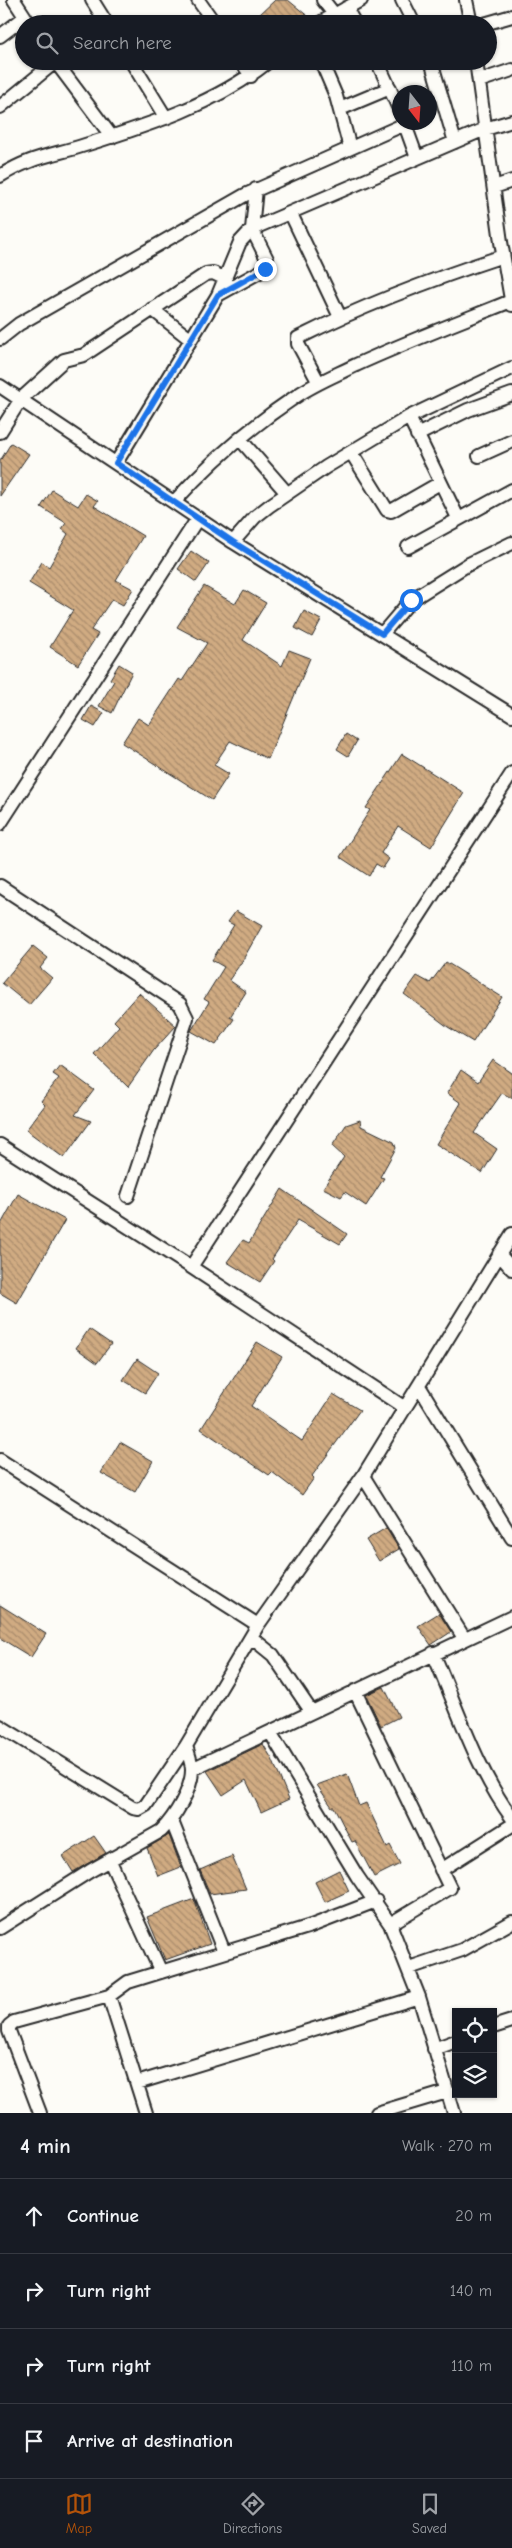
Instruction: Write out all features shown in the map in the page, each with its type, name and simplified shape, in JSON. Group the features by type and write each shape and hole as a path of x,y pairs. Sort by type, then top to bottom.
{"street":[{"path":"14,0 24,15"},
{"path":"92,0 101,15"},
{"path":"198,0 209,15"},
{"path":"323,0 334,14 354,3"},
{"path":"402,0 410,15"},
{"path":"466,0 469,15"},
{"path":"497,20 512,16"},
{"path":"0,36 15,27"},
{"path":"0,107 45,70"},
{"path":"61,70 112,137"},
{"path":"137,70 166,118"},
{"path":"247,70 251,76"},
{"path":"0,176 24,162 42,155 112,137 166,118 251,76 258,70"},
{"path":"325,70 340,109 350,148"},
{"path":"381,70 392,93"},
{"path":"434,70 455,142"},
{"path":"174,502 240,439 298,395 319,383 410,341 512,303 503,256 506,239 494,187 477,70"},
{"path":"479,81 512,70"},
{"path":"340,109 390,88"},
{"path":"116,463 190,338 218,295 240,242 252,229 291,214 485,129 512,122"},
{"path":"3,331 256,189 392,129"},
{"path":"407,130 417,158"},
{"path":"494,187 512,181"},
{"path":"218,295 265,269 267,265 267,259 252,229 256,189"},
{"path":"291,214 340,317"},
{"path":"319,383 297,340 340,317 445,275 503,256"},
{"path":"0,432 20,399 64,360 84,355 206,274 213,273 226,279"},
{"path":"152,309 190,338"},
{"path":"233,542 255,517 286,492 409,417 512,368"},
{"path":"0,386 233,542 512,715"},
{"path":"417,435 468,410 512,394"},
{"path":"409,417 458,518"},
{"path":"240,439 286,492"},
{"path":"479,456 512,441"},
{"path":"351,452 386,510 391,511 440,483"},
{"path":"408,547 512,490"},
{"path":"0,824 198,518"},
{"path":"382,634 411,600 467,565 512,544"},
{"path":"191,1267 512,772"},
{"path":"0,886 180,1004 186,1011 187,1018 168,1080 128,1196"},
{"path":"0,1145 191,1267 405,1408"},
{"path":"0,1726 133,1808 146,1805 186,1746 258,1625 363,1476 512,1234"},
{"path":"499,1254 512,1269"},
{"path":"419,1386 510,1529"},
{"path":"0,1460 258,1625"},
{"path":"363,1476 464,1638"},
{"path":"192,1769 464,1638 512,1617"},
{"path":"252,1638 279,1663 311,1712"},
{"path":"433,1653 481,1768 494,1794 512,1818"},
{"path":"355,1691 450,1888 390,1924"},
{"path":"270,1732 357,1876 390,1924 419,1996 454,2113"},
{"path":"0,1928 90,1871 162,1831 190,1783 192,1769 186,1746"},
{"path":"171,1818 224,1952"},
{"path":"441,1870 512,1825"},
{"path":"110,1861 161,1972"},
{"path":"40,2113 11,2038 10,2026 14,2022 109,1996 128,1982 311,1926 376,1901"},
{"path":"409,1968 462,1950 512,1922"},
{"path":"109,1996 146,2113"},
{"path":"137,2083 419,1996"},
{"path":"497,2027 512,2021"},
{"path":"434,2049 452,2042"},
{"path":"377,2113 447,2092"}],"building":[{"path":"275,0 288,0 306,15 259,15"},
{"path":"11,443 29,454 0,496 0,461"},
{"path":"52,490 78,506 86,494 98,501 94,506 143,536 116,580 133,589 123,605 112,599 91,630 98,634 78,665 50,647 73,610 29,583 42,562 49,567 68,534 62,529 66,523 41,507"},
{"path":"191,551 209,563 196,582 178,569"},
{"path":"204,586 235,604 244,590 266,603 243,640 282,666 289,650 310,658 268,759 230,741 214,765 229,774 212,800 122,743 138,718 149,725 179,679 182,681 207,643 177,627"},
{"path":"304,611 321,620 312,637 295,628"},
{"path":"119,664 132,672 112,713 99,706 114,681 110,679"},
{"path":"91,706 104,713 95,727 83,720"},
{"path":"346,734 357,741 348,756 337,749"},
{"path":"402,754 464,793 431,847 398,826 381,853 389,859 383,868 376,864 369,876 340,857 370,810 366,808"},
{"path":"236,911 262,926 229,980 246,992 230,1017 234,1019 216,1045 191,1031 209,1002 204,999 224,967 212,960 234,925 228,922"},
{"path":"33,946 48,958 40,968 52,978 29,1005 2,983"},
{"path":"446,962 502,997 473,1042 448,1027 404,994 417,976 430,983"},
{"path":"139,993 176,1026 154,1050 128,1087 94,1054 119,1026 114,1021"},
{"path":"493,1060 512,1073 512,1098 502,1093 474,1133 497,1149 482,1173 436,1144 461,1103 447,1093 461,1070 478,1082"},
{"path":"60,1065 94,1090 75,1115 91,1121 64,1158 26,1130 45,1105 41,1101 59,1078 53,1074"},
{"path":"360,1120 361,1126 394,1142 396,1148 380,1177 384,1178 366,1206 345,1192 341,1197 323,1188 344,1157 332,1146 346,1125"},
{"path":"282,1189 347,1234 340,1244 298,1220 272,1259 274,1261 260,1282 227,1262 243,1240 249,1243"},
{"path":"18,1194 65,1220 17,1303 0,1293 0,1226"},
{"path":"89,1329 111,1344 97,1363 76,1348"},
{"path":"257,1342 282,1357 251,1406 302,1441 333,1394 360,1410 312,1476 314,1478 302,1495 272,1472 269,1475 201,1429"},
{"path":"137,1359 158,1373 145,1393 123,1380"},
{"path":"120,1442 153,1461 135,1492 101,1473"},
{"path":"386,1528 399,1549 379,1561 366,1540"},
{"path":"0,1605 46,1634 31,1657 0,1638"},
{"path":"439,1613 451,1632 431,1645 418,1626"},
{"path":"384,1687 399,1717 381,1726 366,1695"},
{"path":"263,1744 272,1759 289,1799 261,1812 246,1780 223,1795 207,1771"},
{"path":"347,1774 359,1806 366,1803 387,1847 390,1845 400,1864 374,1877 355,1841 352,1842 334,1807 332,1807 317,1785"},
{"path":"169,1835 181,1867 158,1876 147,1848"},
{"path":"94,1836 106,1853 73,1872 63,1856"},
{"path":"232,1856 246,1889 210,1894 200,1870"},
{"path":"339,1870 349,1891 325,1902 315,1882"},
{"path":"194,1899 210,1944 165,1960 147,1917"}],"route":[{"path":"265,269 218,295 131,435 116,463 233,542 382,634 411,600"}]}
